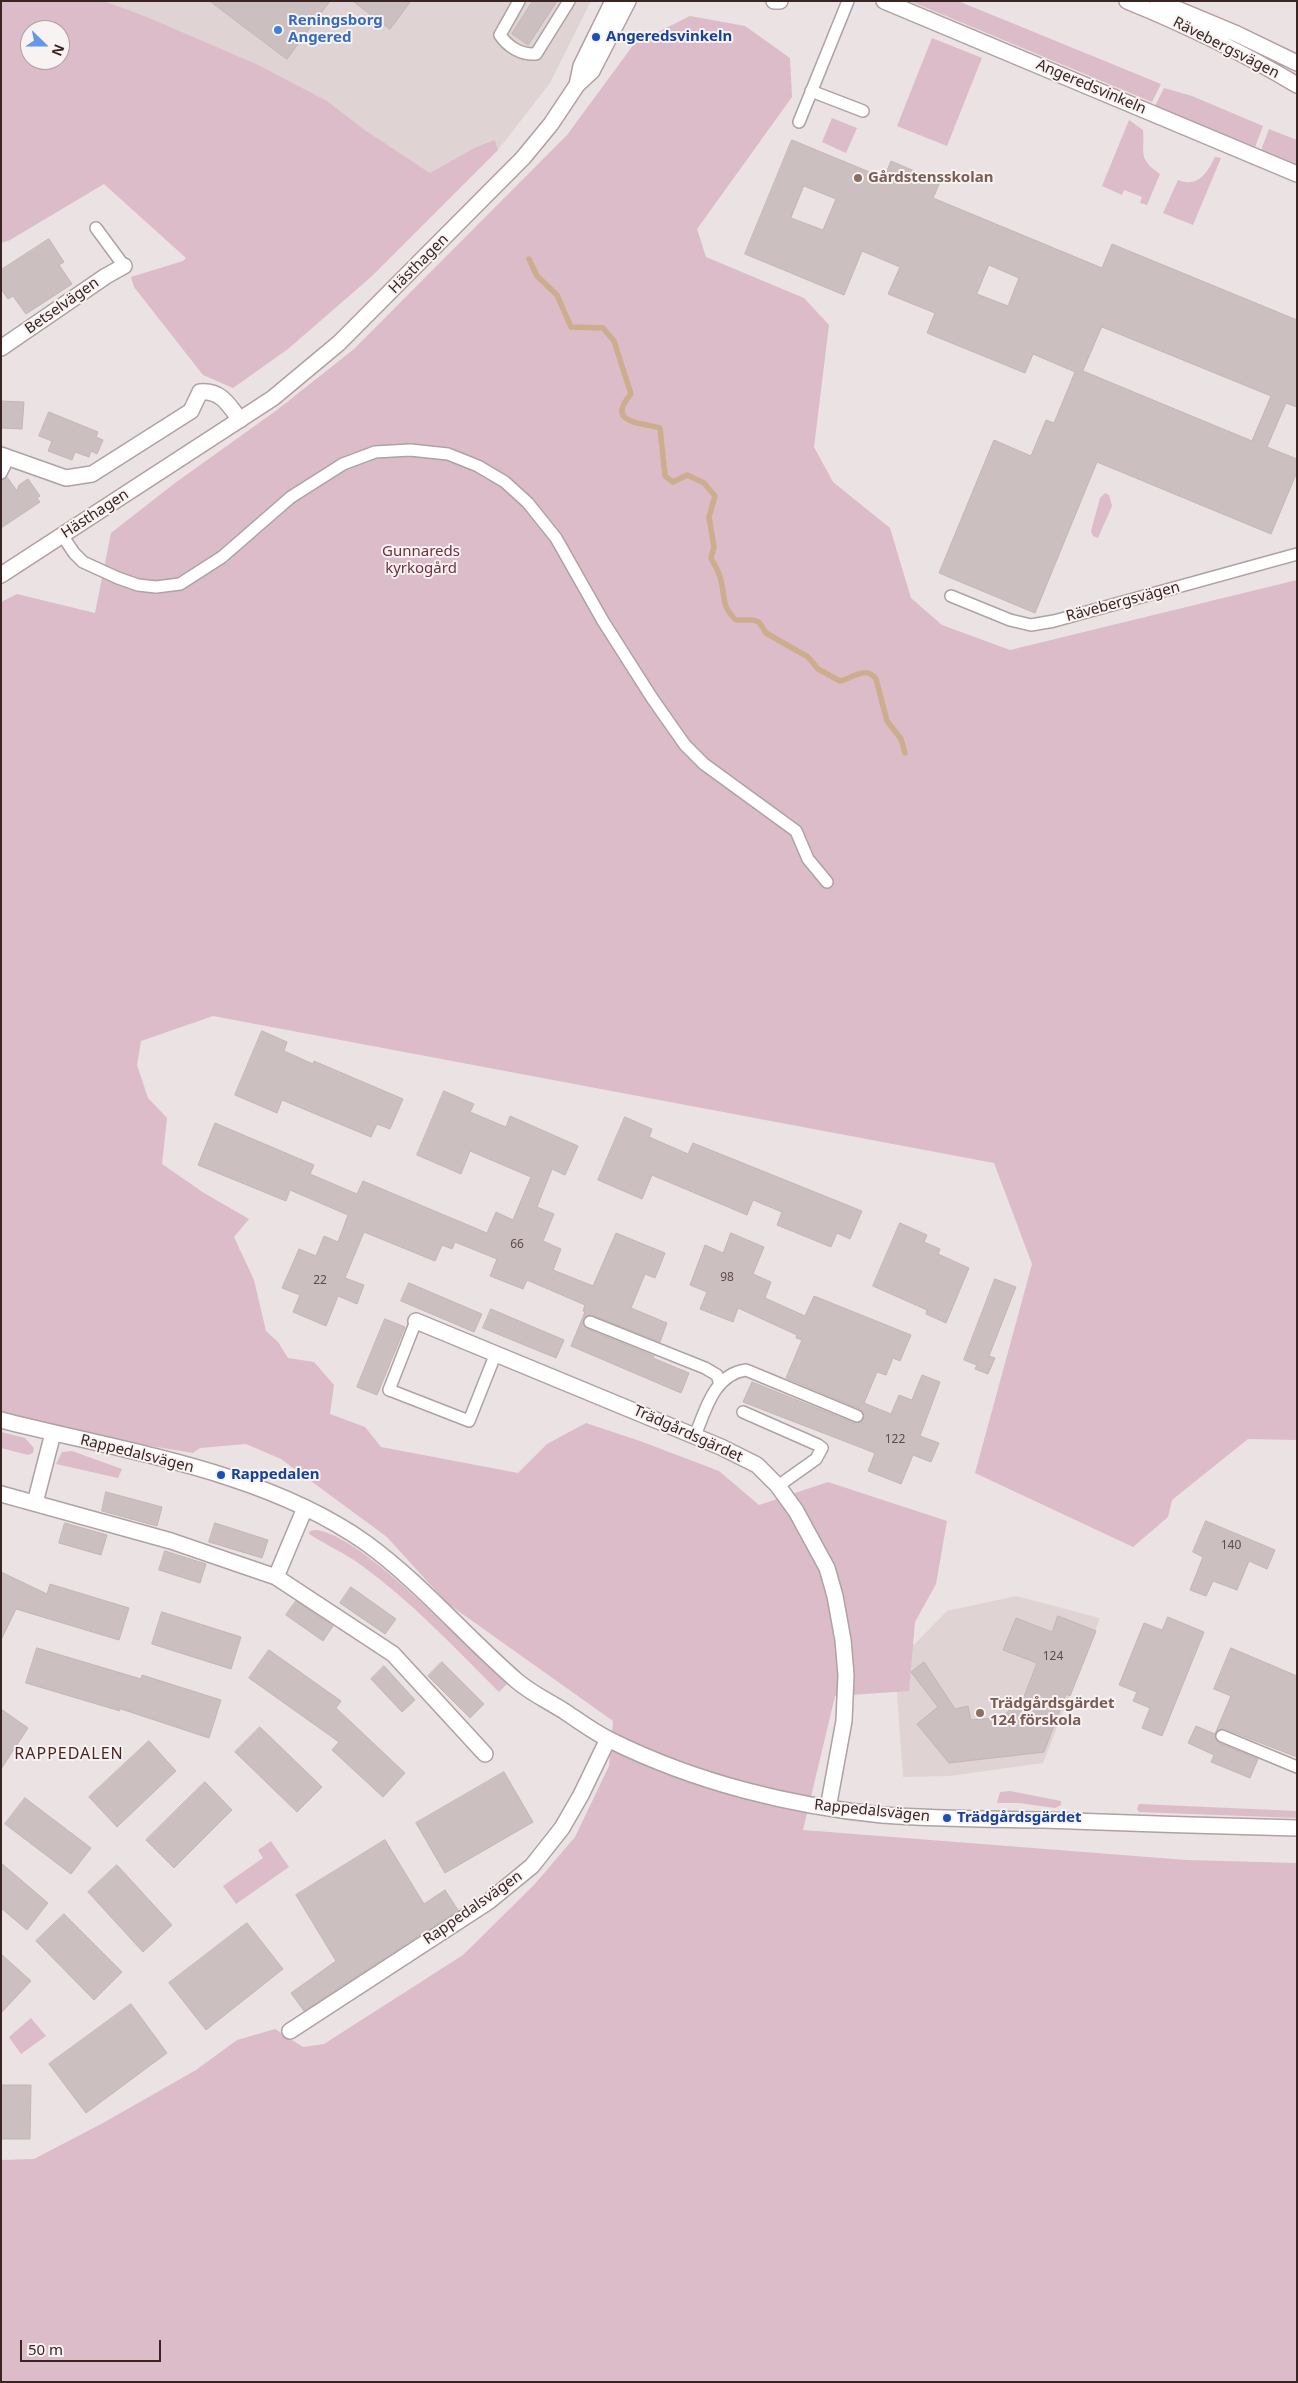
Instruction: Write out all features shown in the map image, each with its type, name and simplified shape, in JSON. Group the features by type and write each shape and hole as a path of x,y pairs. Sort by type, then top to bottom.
{"street":[{"name":"Hästhagen","path":"577,86 581,66 613,1"},
{"name":"Hästhagen","path":"1,575 240,420 300,378 379,305 523,158 551,124 577,86 592,71 628,1"},
{"path":"774,1 780,1"},
{"name":"Angeredsvinkeln","path":"884,1 1297,174"},
{"name":"Rävebergsvägen","path":"1127,1 1180,23 1251,58 1297,85"},
{"name":"Rävebergsvägen","path":"1158,1 1237,34 1297,63"},
{"name":"Betselvägen","path":"1,348 106,276 124,266"},
{"path":"5,456 66,478 92,474 191,412 200,392 209,391 222,396 240,420"},
{"name":"Trädgårdsgärdet","path":"416,1321 695,1436 757,1465 778,1486 796,1511 827,1568 835,1596 843,1640 846,1675 844,1721 828,1808"},
{"name":"Rappedalsvägen","path":"1,1420 221,1475 279,1495 363,1541 404,1573 521,1684 608,1739 651,1759 762,1795 828,1808 881,1814 946,1818 1297,1828"},
{"path":"35,1503 53,1433"},
{"path":"1,1494 171,1541 276,1576 393,1654 485,1754"},
{"path":"276,1576 305,1508"},
{"name":"Rappedalsvägen","path":"290,2031 488,1902 532,1866 562,1828 581,1795 608,1739"}],"lane":[{"path":"519,1 500,35 506,43 524,54 536,54 570,1"},
{"path":"799,122 848,1"},
{"path":"812,91 863,111"},
{"path":"96,228 124,266"},
{"path":"62,536 83,562 112,575 138,585 156,587 180,584 222,557 291,497 343,464 375,452 410,450 448,454 478,466 505,482 528,503 556,538 603,621 652,698 685,745 704,764 796,831 808,859 828,882"},
{"path":"1,473 5,456"},
{"name":"Rävebergsvägen","path":"951,596 1010,620 1031,625 1054,621 1297,554"},
{"path":"416,1321 389,1390 469,1421 496,1353"},
{"path":"590,1322 704,1368 717,1375 720,1384"},
{"path":"695,1436 713,1392 720,1384 740,1371 746,1370 857,1416"},
{"path":"743,1412 822,1448 816,1459 778,1486"},
{"path":"1222,1736 1297,1767"}],"shaded area":[{"path":"104,1 591,1 550,83 498,150 495,140 476,147 430,173 365,130 327,101 142,15"},
{"name":"Trädgårdsgärdet 124 förskola","path":"1016,1596 1100,1618 1043,1763 949,1776 903,1777 895,1664 947,1611"}],"green space":[{"path":"1,1 104,1 142,15 256,64 327,101 365,130 430,173 476,147 495,140 498,150 371,277 288,349 233,388 203,375 134,287 131,277 183,261 186,258 104,184 10,240 1,243"},
{"path":"910,1 958,1 1161,84 1152,102"},
{"name":"Gunnareds kyrkogård","path":"690,16 745,26 790,58 792,97 697,229 706,257 804,298 829,325 814,447 833,482 890,528 911,598 942,625 1010,650 1297,580 1297,1440 1248,1439 1172,1500 1168,1517 1133,1547 975,1473 1032,1264 994,1163 213,1016 141,1041 137,1065 148,1098 167,1118 162,1164 204,1193 249,1219 234,1237 254,1280 266,1331 278,1342 288,1358 314,1362 334,1385 330,1414 365,1427 381,1447 518,1473 547,1444 586,1423 719,1471 759,1505 828,1482 947,1521 936,1584 915,1622 909,1691 835,1696 803,1830 1186,1860 1297,1863 1297,2382 1,2382 1,2160 34,2159 103,2123 196,2070 237,2040 275,2029 303,2047 324,2044 463,1955 534,1885 575,1837 609,1766 613,1721 447,1603 387,1537 281,1459 246,1444 200,1448 193,1453 115,1440 1,1412 1,602 17,594 95,613 111,533 175,483 277,410 354,349 567,135 634,44"},
{"path":"932,38 982,58 947,146 897,126"},
{"path":"1164,88 1192,96 1263,126 1255,147 1155,106"},
{"path":"832,118 857,128 846,153 822,142"},
{"path":"1129,120 1143,130 1145,159 1160,174 1147,205 1140,203 1142,197 1124,190 1122,195 1102,186"},
{"path":"1269,129 1297,140 1297,166 1261,150"},
{"path":"1215,157 1221,158 1193,225 1163,213 1178,180 1191,182 1201,178"},
{"path":"1105,493 1109,495 1112,506 1098,538 1093,536 1091,531 1100,498"},
{"path":"1,1432 25,1438 34,1448 33,1453 28,1455 1,1448"},
{"path":"72,1451 122,1469 118,1478 56,1464 62,1452"},
{"path":"315,1530 335,1536 359,1550 386,1571 442,1621 507,1684 499,1692 433,1626 380,1579 355,1561 309,1534 310,1531"},
{"path":"1010,1791 1061,1801 1061,1805 1055,1808 1019,1803 997,1803 1000,1792"},
{"path":"1139,1804 1297,1811 1297,1818 1139,1812 1137,1809"},
{"path":"271,1841 289,1867 236,1904 223,1886 263,1858 258,1850"},
{"path":"31,2018 46,2036 21,2054 9,2037"}],"building":[{"name":"Reningsborg Angered","path":"210,1 330,1 287,59"},
{"name":"Reningsborg Angered","path":"353,1 411,1 390,29"},
{"path":"533,1 557,1 528,45 512,34"},
{"path":"792,140 884,178 891,161 940,182 933,198 1102,268 1112,244 1297,320 1297,407 1286,403 1267,447 1297,459 1297,472 1271,534 1097,462 1035,613 939,573 994,440 1031,456 1046,420 1054,423 1075,372 1033,354 1025,373 927,333 935,313 888,294 900,267 862,251 844,295 745,254","holes":["804,186 836,199 823,230 791,218","989,265 1019,278 1008,306 977,294","1102,327 1271,396 1252,441 1083,371"]},
{"path":"49,239 64,262 59,265 72,284 26,314 13,296 8,299 1,289 1,270"},
{"path":"1,401 24,402 22,429 1,428"},
{"path":"49,412 98,432 96,437 103,440 97,454 91,451 89,457 75,452 72,460 48,451 52,441 39,436"},
{"path":"7,477 17,491 19,485 28,479 40,496 37,498 40,502 1,528 1,480"},
{"path":"262,1031 287,1042 284,1051 313,1064 314,1061 403,1099 390,1129 377,1124 371,1137 282,1100 277,1113 235,1095"},
{"path":"444,1091 474,1104 470,1112 506,1127 510,1116 578,1146 565,1175 552,1169 537,1207 554,1214 543,1241 561,1249 553,1270 593,1286 616,1233 665,1253 655,1278 645,1274 631,1308 667,1323 660,1342 592,1315 586,1316 583,1323 587,1329 654,1356 653,1358 689,1373 681,1393 571,1346 585,1312 583,1311 585,1305 527,1280 523,1289 490,1276 497,1259 455,1242 452,1249 442,1245 435,1261 364,1232 345,1278 364,1285 357,1304 338,1296 326,1326 293,1312 300,1295 282,1288 299,1249 316,1256 324,1236 338,1242 348,1215 290,1190 286,1201 198,1165 215,1123 314,1165 310,1174 357,1194 363,1181 487,1233 496,1212 513,1220 531,1177 470,1151 461,1174 417,1155"},
{"path":"625,1117 652,1129 649,1137 688,1154 693,1143 862,1211 850,1239 837,1233 831,1247 777,1225 782,1212 753,1200 747,1215 652,1175 642,1199 598,1180"},
{"path":"900,1223 927,1235 924,1242 940,1249 938,1254 969,1268 946,1323 926,1314 927,1310 873,1286"},
{"path":"731,1233 764,1247 753,1274 771,1282 765,1298 805,1316 814,1296 911,1335 900,1361 893,1358 886,1375 877,1372 864,1403 891,1414 899,1395 912,1400 922,1375 940,1382 920,1436 939,1443 931,1462 913,1455 901,1484 868,1471 875,1453 743,1402 752,1382 854,1423 861,1422 864,1416 860,1409 786,1378 802,1340 796,1338 797,1335 738,1308 733,1322 700,1309 707,1292 690,1285 705,1245 723,1253"},
{"path":"995,1279 1016,1287 989,1356 995,1358 988,1374 975,1369 977,1365 964,1360"},
{"path":"409,1283 482,1314 474,1332 401,1301"},
{"path":"491,1309 564,1340 556,1358 483,1328"},
{"path":"385,1319 405,1327 377,1395 357,1387"},
{"path":"106,1492 162,1507 157,1526 102,1511"},
{"path":"1206,1521 1275,1550 1267,1569 1249,1561 1237,1590 1213,1581 1206,1596 1190,1590 1203,1557 1193,1552"},
{"path":"65,1523 107,1535 101,1555 59,1543"},
{"path":"215,1523 268,1540 262,1558 209,1542"},
{"path":"165,1551 206,1564 200,1583 159,1570"},
{"path":"1,1572 47,1594 50,1584 129,1608 119,1640 16,1609 1,1640"},
{"path":"351,1587 396,1619 385,1634 340,1603"},
{"path":"296,1601 333,1626 323,1641 286,1615"},
{"path":"162,1612 241,1637 231,1669 152,1644"},
{"path":"1058,1616 1096,1631 1070,1696 1066,1694 1044,1752 949,1763 917,1724 938,1707 911,1672 924,1662 955,1709 968,1706 971,1720 1004,1717 1017,1700 1022,1702 1037,1663 1003,1650 1016,1618 1052,1632"},
{"path":"1168,1617 1204,1632 1162,1736 1142,1728 1150,1708 1133,1701 1137,1692 1119,1685 1144,1623 1162,1630"},
{"path":"37,1648 141,1679 142,1675 221,1700 209,1738 118,1708 120,1711 26,1683"},
{"path":"1231,1648 1297,1676 1297,1757 1225,1729 1221,1729 1216,1733 1231,1696 1214,1689"},
{"path":"269,1650 341,1701 336,1708 405,1773 383,1797 332,1750 339,1742 249,1678"},
{"path":"442,1662 484,1704 470,1718 428,1676"},
{"path":"384,1666 415,1700 402,1712 371,1679"},
{"path":"1,1709 28,1728 1,1769"},
{"path":"1196,1726 1215,1734 1219,1743 1258,1759 1250,1778 1211,1762 1214,1755 1188,1743"},
{"path":"260,1727 322,1787 297,1812 235,1752"},
{"path":"149,1741 176,1771 117,1827 89,1797"},
{"path":"504,1772 533,1822 445,1873 416,1823"},
{"path":"205,1782 232,1810 174,1868 146,1840"},
{"path":"25,1798 91,1848 71,1874 5,1824"},
{"path":"385,1840 424,1904 445,1890 458,1910 304,2011 291,1993 336,1961 296,1895"},
{"path":"1,1863 48,1903 27,1930 1,1908"},
{"path":"117,1865 172,1925 143,1952 88,1892"},
{"path":"64,1914 122,1972 94,2000 36,1941"},
{"path":"247,1923 283,1969 206,2030 169,1983"},
{"path":"1,1954 31,1981 1,2013"},
{"path":"131,2004 167,2053 86,2113 49,2064"},
{"path":"1,2085 31,2085 30,2139 1,2139"}],"waterway":[{"path":"529,259 537,276 557,295 571,327 603,328 614,341 631,394 624,404 622,411 629,420 660,428 665,476 673,482 687,475 704,483 715,496 709,517 714,547 711,558 722,584 725,605 731,615 736,620 759,622 766,633 808,657 818,669 840,681 864,673 872,675 876,679 887,721 901,739 905,753"}],"place":[{"name":"Reningsborg Angered","path":"278,30"},
{"name":"Angeredsvinkeln","path":"596,37"},
{"name":"Gårdstensskolan","path":"858,178"},
{"name":"Rappedalen","path":"221,1475"},
{"name":"Trädgårdsgärdet 124 förskola","path":"980,1713"},
{"name":"Trädgårdsgärdet","path":"947,1818"}],"district":[{"name":"RAPPEDALEN","path":"69,1754"}]}
